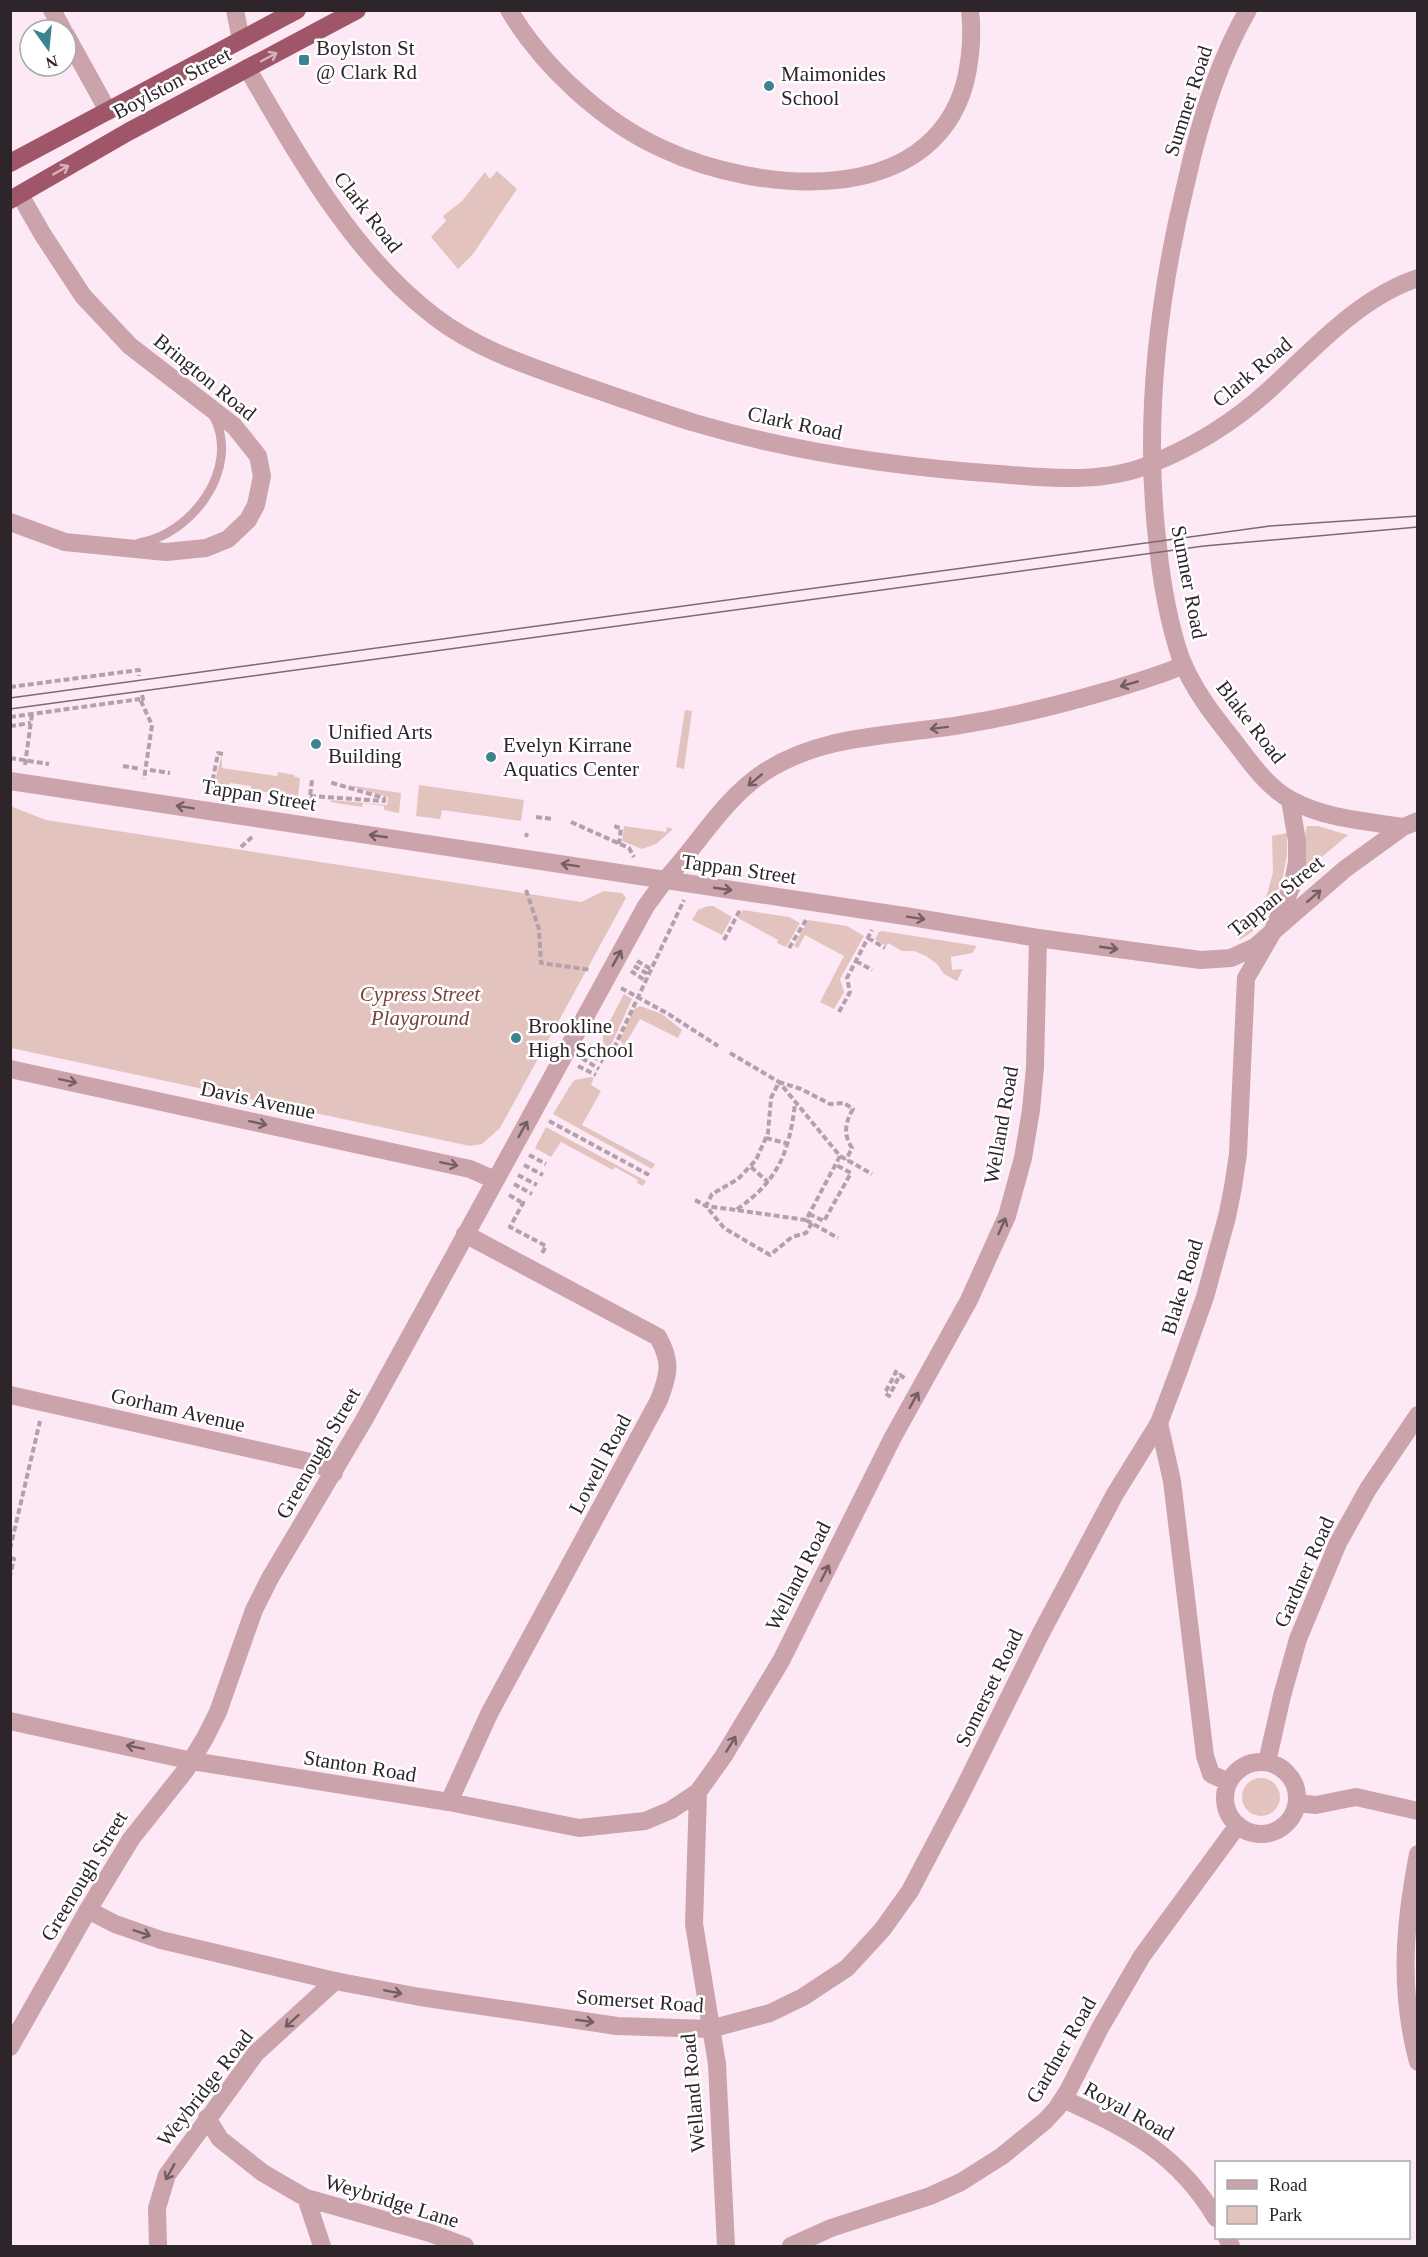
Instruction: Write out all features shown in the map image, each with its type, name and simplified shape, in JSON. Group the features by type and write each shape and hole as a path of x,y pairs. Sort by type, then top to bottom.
{"highway":[{"name":"Boylston Street","path":"10,163 297,10"},
{"name":"Boylston Street","path":"15,197 128,132 357,10"}],"street":[{"path":"235,10 241,40"},
{"path":"509,10 534,47 581,95 648,142 708,167 762,178 808,181 850,178 878,172 910,158 932,141 946,124 962,92 971,54 970,10"},
{"name":"Sumner Road","path":"665,880 684,860 714,818 735,797 760,775 793,758 855,738 959,725 1045,707 1145,680 1184,664 1173,630 1162,582 1155,519 1151,464 1156,370 1171,245 1202,123 1242,14"},
{"path":"78,57 108,111"},
{"name":"Clark Road","path":"247,68 288,137 339,215 404,291 447,326 475,343 514,360 697,423 765,441 864,460 960,472 1056,477 1112,476 1131,473 1185,449 1237,417 1267,393 1352,315 1386,292 1418,279"},
{"name":"Brington Road","path":"10,522 65,542 166,552 206,548 228,539 248,520 260,490 262,476 258,456 234,426 130,346 83,296 15,197"},
{"name":"Blake Road","path":"1184,664 1201,696 1238,746 1260,774 1290,800 1335,817 1410,824"},
{"name":"Tappan Street","path":"10,781 900,915 1038,938 1215,960 1242,954 1271,935 1345,869 1410,824"},
{"name":"Blake Road","path":"1159,1423 1205,1297 1227,1216 1238,1154 1246,978 1271,935 1293,883 1297,862 1297,835 1290,800"},
{"name":"Greenough Street","path":"10,2047 88,1910 138,1829 192,1761 218,1712 248,1625 261,1596 334,1473 642,913 665,880"},
{"name":"Welland Road","path":"726,2247 717,2064 694,1924 698,1792 723,1758 781,1661 893,1437 969,1300 1007,1216 1023,1158 1031,1110 1035,1067 1038,938"},
{"name":"Davis Avenue","path":"10,1069 470,1168 495,1180"},
{"name":"Lowell Road","path":"449,1803 489,1714 659,1400 669,1366 666,1351 658,1337 465,1234"},
{"name":"Gorham Avenue","path":"10,1395 319,1464 334,1473"},
{"name":"Gardner Road","path":"1267,1762 1298,1639 1338,1543 1368,1489 1418,1415"},
{"path":"1159,1423 1172,1481 1205,1756 1211,1774 1228,1782"},
{"name":"Somerset Road","path":"88,1910 115,1924 162,1940 335,1981 420,1997 617,2026 710,2029 770,2013 803,1997 847,1968 882,1930 910,1891 1041,1633 1115,1494 1159,1423"},
{"name":"Stanton Road","path":"10,1721 192,1761 449,1803 579,1828 645,1821 671,1810 698,1792"},
{"path":"1256,1762 1267,1762 1287,1773 1295,1787 1297,1803 1291,1817 1282,1826 1272,1832 1254,1833 1238,1825 1230,1816 1225,1805 1225,1793 1228,1782 1244,1766 1256,1762"},
{"path":"1297,1803 1316,1805 1362,1797 1418,1811"},
{"name":"Gardner Road","path":"791,2247 831,2228 930,2196 972,2176 1031,2133 1051,2115 1142,1956 1238,1825"},
{"path":"1418,1854 1408,1913 1405,1969 1407,2014 1418,2062"},
{"name":"Weybridge Road","path":"158,2247 157,2208 167,2175 255,2053 335,1981"},
{"name":"Royal Road","path":"1062,2099 1112,2123 1161,2152 1198,2190 1215,2216"},
{"name":"Weybridge Lane","path":"207,2118 220,2139 263,2174 306,2198 430,2233 465,2247"},
{"name":"Weybridge Lane","path":"306,2198 322,2247"}],"lane":[{"path":"109,546 146,542 160,537 173,529 199,505 214,483 222,459 222,440 215,417 200,398"}],"path":[{"path":"10,687 139,670 139,676"},
{"path":"10,717 141,697 152,725 144,779"},
{"path":"26,760 32,714"},
{"path":"10,726 31,723"},
{"path":"211,789 218,753 223,754"},
{"path":"10,758 49,764"},
{"path":"123,766 141,769"},
{"path":"150,770 170,773"},
{"path":"309,804 312,780"},
{"path":"310,796 384,801 384,798 330,782"},
{"path":"536,817 554,819"},
{"path":"571,822 629,848 635,860"},
{"path":"617,825 616,827 621,828 619,843"},
{"path":"526,890 539,929 542,963 592,970"},
{"path":"614,1048 684,899"},
{"path":"724,940 741,907"},
{"path":"789,948 808,917"},
{"path":"839,1012 850,992 847,978 874,927"},
{"path":"868,938 885,948"},
{"path":"856,961 872,970"},
{"path":"642,964 651,970"},
{"path":"639,969 649,975"},
{"path":"635,974 646,980"},
{"path":"625,991 718,1046"},
{"path":"588,1046 606,1055"},
{"path":"584,1052 603,1062"},
{"path":"730,1053 779,1082 801,1089 830,1104 844,1103 853,1109 845,1127 852,1148 846,1160"},
{"path":"581,1058 599,1069"},
{"path":"577,1065 596,1075"},
{"path":"779,1082 840,1156 872,1174"},
{"path":"706,1206 712,1194 738,1179 751,1167 766,1138 771,1114 771,1098 779,1082"},
{"path":"736,1210 754,1197 780,1165 789,1144 795,1104"},
{"path":"546,1119 649,1175"},
{"path":"766,1138 789,1144"},
{"path":"806,1220 840,1156"},
{"path":"533,1157 546,1164"},
{"path":"809,1214 824,1221 851,1173 836,1165"},
{"path":"528,1167 543,1175"},
{"path":"751,1167 768,1182"},
{"path":"522,1177 537,1185"},
{"path":"517,1186 532,1194"},
{"path":"512,1197 524,1203 510,1227 546,1246 541,1256"},
{"path":"695,1200 706,1206 806,1220 838,1238"},
{"path":"706,1206 724,1228 770,1255 792,1237 806,1233 812,1223"},
{"path":"897,1373 889,1396 885,1393 897,1373"},
{"path":"897,1373 907,1379"},
{"path":"10,1549 41,1417"},
{"path":"10,1558 14,1559 10,1576"}],"green space":[{"path":"497,171 517,189 473,254 458,269 431,237 446,221 443,216 462,201 485,172 490,179"},
{"path":"685,710 692,711 684,769 676,767"},
{"path":"222,755 222,768 277,776 278,772 300,778 298,796 251,790 251,786 230,783 229,787 214,784"},
{"path":"347,785 401,793 399,813 384,810 384,806 363,803 362,807 330,802 332,800 387,805 388,797"},
{"path":"419,785 524,800 521,821 442,810 440,819 416,816"},
{"name":"Cypress Street Playground","path":"10,806 46,820 581,902 604,891 622,893 626,898 500,1128 482,1144 470,1146 11,1048"},
{"path":"624,826 666,832 667,827 673,829 656,844 642,849 622,841"},
{"path":"1307,826 1318,826 1348,835 1305,871 1305,835"},
{"path":"1287,833 1287,855 1281,887 1266,898 1273,872 1272,836"},
{"path":"1278,898 1262,922 1239,940 1241,927"},
{"path":"713,906 732,917 722,935 692,920 698,910"},
{"path":"743,910 789,917 800,923 786,947 777,943 778,940 738,918"},
{"path":"808,920 847,926 864,936 840,979 844,992 834,1009 820,1002 844,956 805,935 798,948 794,946"},
{"path":"882,931 977,946 972,953 951,957 952,970 963,969 957,981 944,974 937,964 926,956 914,951 902,951 888,943 886,946 875,939"},
{"path":"624,994 632,999 608,1052 603,1041 603,1034"},
{"path":"640,1006 662,1014 682,1030 678,1038 640,1019 624,1046 620,1040 634,1009"},
{"path":"594,1078 591,1085 601,1091 582,1125 655,1164 652,1169 553,1114 575,1080"},
{"path":"546,1127 646,1181 643,1186 637,1183 638,1180 615,1167 613,1170 561,1142 551,1157 535,1148"},
{"path":"1261,1778 1274,1784 1280,1797 1274,1810 1261,1816 1248,1810 1242,1797 1248,1784"}],"tram line":[{"path":"10,698 1270,526 1418,516"},
{"path":"10,709 1204,546 1418,527"}],"place":[{"name":"Boylston St @ Clark Rd","path":"304,60"},
{"name":"Maimonides School","path":"769,86"},
{"name":"Unified Arts Building","path":"316,744"},
{"name":"Evelyn Kirrane Aquatics Center","path":"491,757"},
{"name":"Brookline High School","path":"516,1038"}]}
